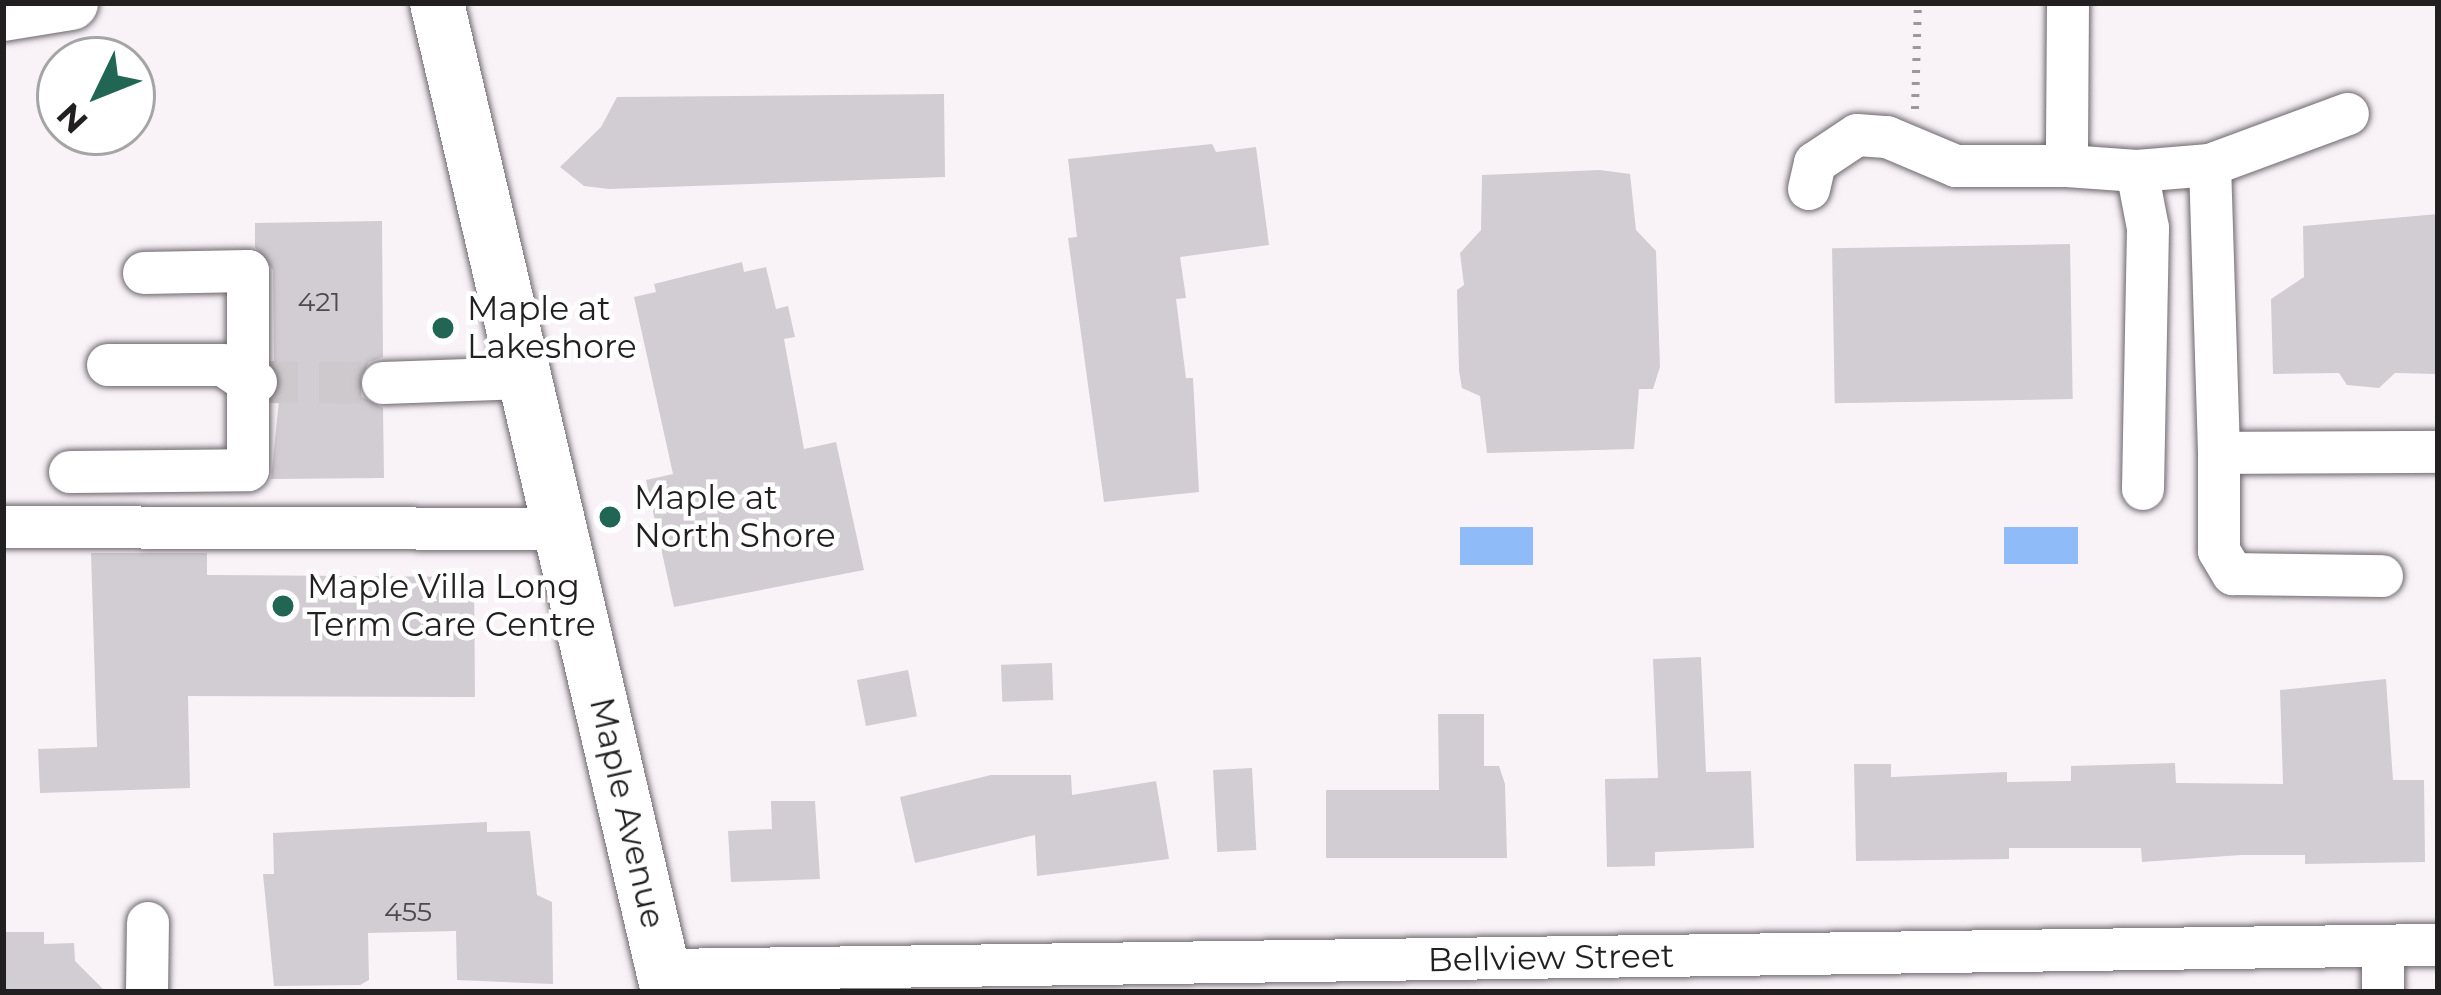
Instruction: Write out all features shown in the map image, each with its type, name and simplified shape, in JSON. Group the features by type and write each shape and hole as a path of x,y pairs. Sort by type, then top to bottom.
{"main road":[{"path":"3,14 71,3"},
{"name":"Maple Avenue","path":"437,3 666,981"}],"street":[{"path":"2067,166 2068,3"},
{"path":"1808,189 1815,163 1846,138 1914,146 1956,166 2067,166 2137,172 2210,165 2348,114"},
{"path":"2210,165 2219,551 2233,574 2382,576"},
{"path":"2137,172 2148,228 2143,489"},
{"path":"70,472 248,470 252,382 248,272 143,273"},
{"path":"108,365 223,365 252,382"},
{"path":"383,382 525,378"},
{"path":"2219,453 2438,452"},
{"path":"3,527 560,529"},
{"path":"148,922 148,992"},
{"name":"Bellview Street","path":"666,981 2438,945"},
{"path":"2383,947 2383,992"}],"path":[{"path":"1914,146 1918,3"}],"water":[{"path":"1460,527 1533,527 1533,565 1460,565"},
{"path":"2004,527 2078,527 2078,564 2004,564"}],"building":[{"path":"944,94 945,177 609,189 584,186 560,167 601,127 617,97"},
{"path":"1212,144 1216,152 1256,147 1269,245 1180,257 1186,298 1176,299 1186,378 1193,378 1199,492 1104,502 1068,238 1077,237 1068,159"},
{"path":"1600,170 1630,174 1636,230 1656,251 1660,367 1653,389 1639,389 1634,449 1487,453 1480,396 1462,388 1457,290 1464,285 1460,253 1481,230 1482,175"},
{"path":"2438,214 2438,374 2395,373 2379,388 2347,385 2339,373 2273,374 2271,299 2304,277 2303,226"},
{"path":"382,221 383,357 369,362 358,383 362,397 383,408 384,478 271,479 281,381 274,364 273,270 255,247 255,223"},
{"path":"2070,244 2073,399 1835,403 1832,248"},
{"path":"742,262 744,272 766,267 776,309 788,306 795,337 784,339 804,449 836,442 864,570 674,607 646,480 673,474 634,297 656,292 654,284"},
{"name":"Maple Villa Long Term Care Centre","path":"91,553 207,553 207,575 474,577 475,697 188,696 190,788 40,793 38,749 97,747"},
{"path":"1701,657 1706,772 1751,771 1754,848 1655,852 1655,866 1607,867 1605,779 1658,778 1653,659"},
{"path":"1052,663 1053,700 1002,702 1001,665"},
{"path":"908,670 917,716 866,726 857,680"},
{"path":"2386,679 2393,780 2424,780 2425,862 2305,864 2305,855 2241,855 2142,862 2141,848 2009,848 2009,859 1856,861 1854,764 1891,764 1891,777 2007,772 2007,782 2071,781 2071,766 2175,763 2176,783 2283,784 2280,690"},
{"path":"1438,714 1484,714 1484,766 1499,766 1505,784 1507,858 1326,858 1326,790 1439,790"},
{"path":"1252,768 1256,850 1217,852 1213,770"},
{"path":"991,775 1071,775 1072,795 1156,781 1169,859 1037,876 1035,835 915,863 900,797"},
{"path":"771,801 815,801 820,879 731,882 728,831 772,829"},
{"path":"487,822 487,832 530,831 537,895 552,902 553,984 457,980 456,931 368,933 369,980 360,985 274,986 263,874 274,874 273,833"},
{"path":"3,932 44,932 44,944 74,943 75,961 106,992 3,992"}],"tunnel":[{"path":"256,382 383,383"}],"place":[{"name":"Maple at Lakeshore","path":"443,328"},
{"name":"Maple at North Shore","path":"610,517"},
{"name":"Maple Villa Long Term Care Centre","path":"283,606"}]}
